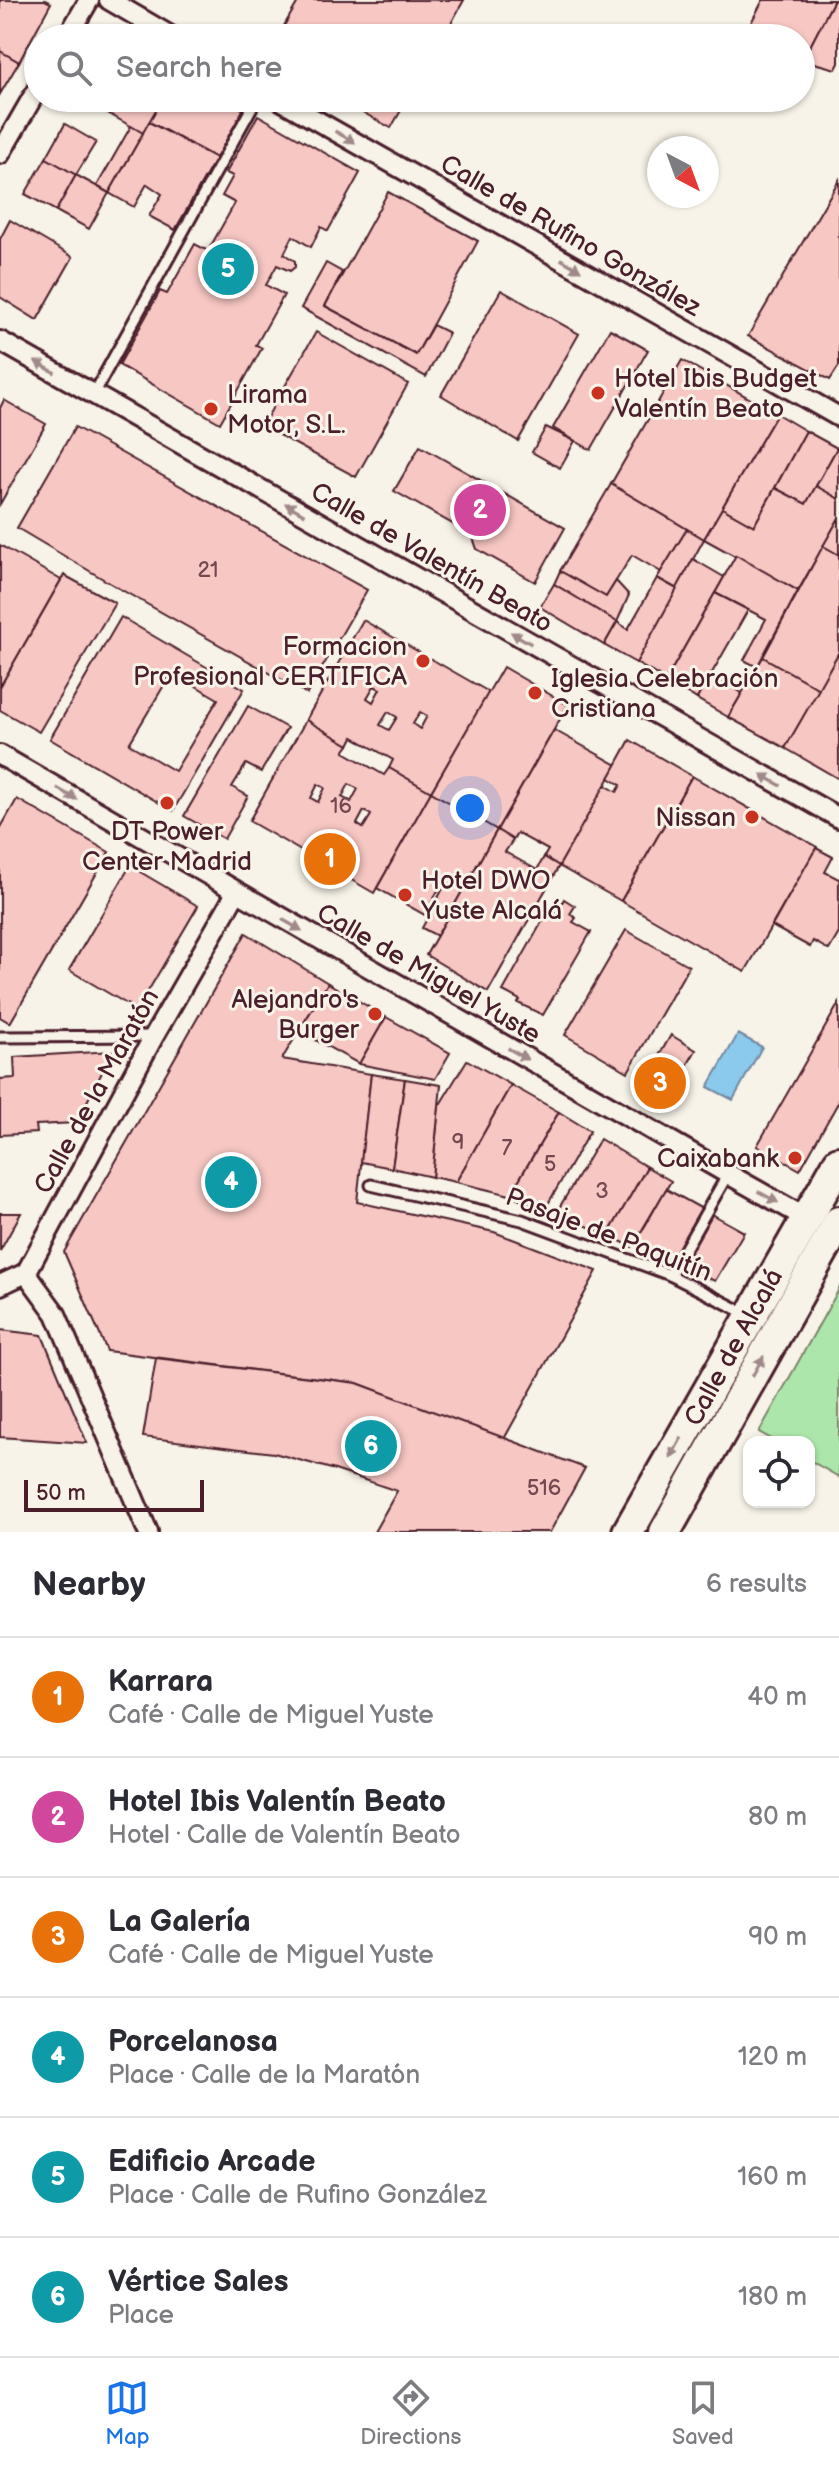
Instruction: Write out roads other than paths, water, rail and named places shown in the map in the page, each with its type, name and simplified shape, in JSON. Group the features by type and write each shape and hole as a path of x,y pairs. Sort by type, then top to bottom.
{"main road":[{"name":"Calle de Alcalá","path":"628,1532 839,1162"},
{"name":"Calle de Alcalá","path":"665,1532 839,1220"}],"street":[{"path":"75,24 89,0"},
{"path":"109,0 150,24"},
{"path":"0,154 24,112"},
{"name":"Calle de Rufino González","path":"302,112 839,417"},
{"name":"Calle de Valentín Beato","path":"0,341 839,818"},
{"name":"Calle de Miguel Yuste","path":"0,755 806,1218"},
{"name":"Calle de la Maratón","path":"26,1273 154,1036 236,893"},
{"path":"806,1218 839,1220"},
{"path":"0,1285 26,1273 56,1314 148,1532"}],"lane":[{"path":"93,395 249,112"},
{"path":"0,1037 154,1036"},
{"path":"670,1275 728,1174"},
{"name":"Pasaje de Paquitín","path":"371,1185 522,1220 670,1275 779,1330"}],"water":[{"path":"738,1034 762,1047 733,1100 708,1087"}],"place":[{"name":"Edificio Arcade","path":"228,269"},
{"name":"Hotel Ibis Budget Valentín Beato","path":"598,393"},
{"name":"Lirama Motor, S.L.","path":"211,409"},
{"name":"Hotel Ibis Valentín Beato","path":"480,510"},
{"name":"Formacion Profesional CERTIFICA","path":"423,661"},
{"name":"Iglesia Celebración Cristiana","path":"535,693"},
{"name":"DT Power Center Madrid","path":"167,803"},
{"name":"Nissan","path":"752,817"},
{"name":"Karrara","path":"330,859"},
{"name":"Hotel DWO Yuste Alcalá","path":"405,895"},
{"name":"Alejandro's Burger","path":"375,1014"},
{"name":"La Galería","path":"660,1083"},
{"name":"Caixabank","path":"795,1158"},
{"name":"Porcelanosa","path":"231,1182"},
{"name":"Vértice Sales","path":"371,1446"}]}
